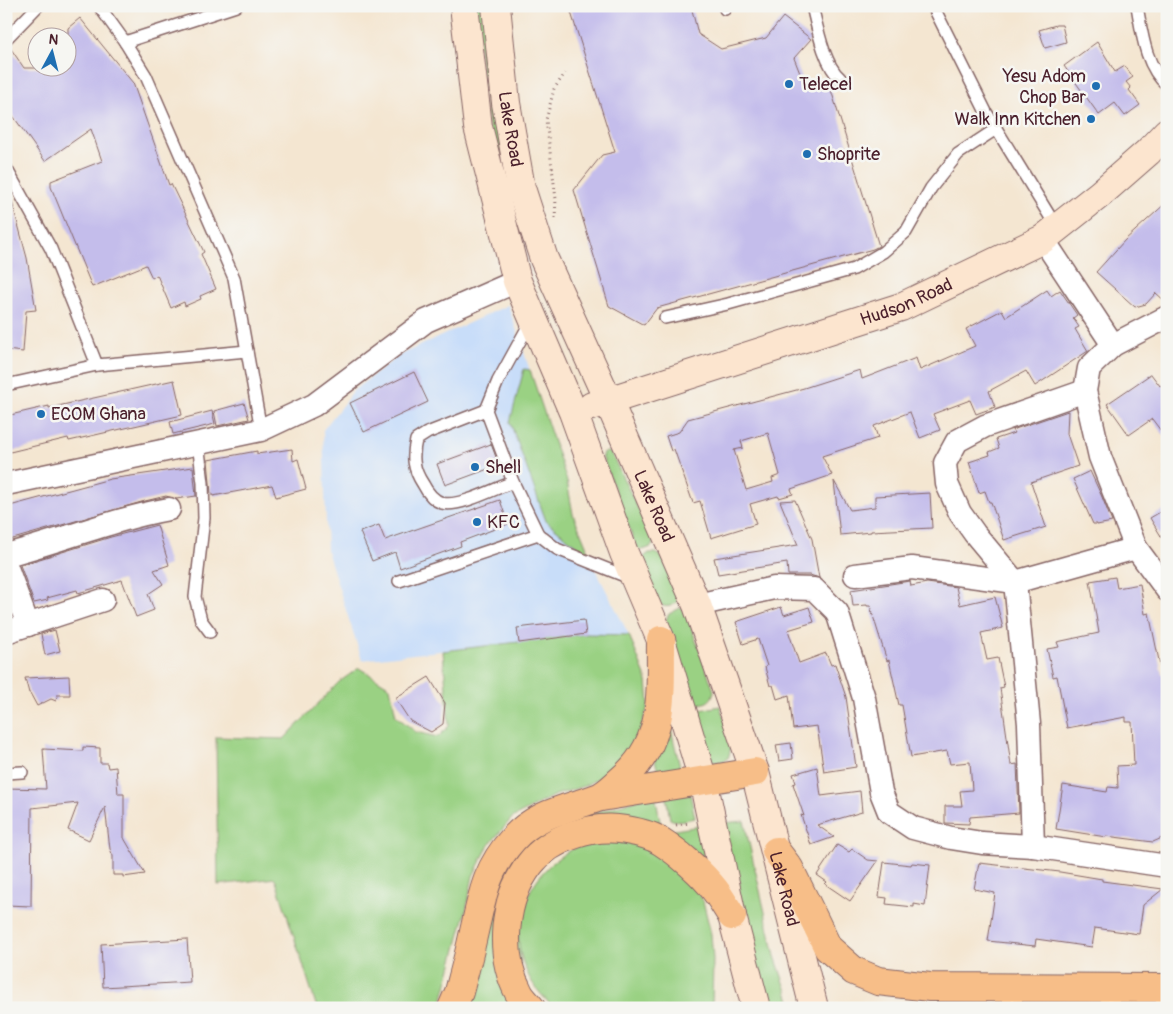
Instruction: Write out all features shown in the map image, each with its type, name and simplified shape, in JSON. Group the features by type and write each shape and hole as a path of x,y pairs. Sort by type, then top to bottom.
{"highway":[{"path":"600,797 630,772 652,742 660,710 661,640"},
{"path":"452,1008 459,992 484,888 496,861 513,839 529,824 551,812 600,797 755,772"},
{"path":"531,1008 520,994 511,972 505,948 511,904 519,884 531,864 550,846 572,835 592,830 613,828 638,833 661,841 716,890 732,916"},
{"path":"776,851 789,868 828,948 854,971 878,981 930,987 1167,988"}],"main road":[{"name":"Lake Road","path":"464,6 478,127 517,280 573,412 624,553 661,640 703,780 732,916 756,1008"},
{"name":"Lake Road","path":"496,6 506,103 521,188 544,259 608,400 697,605 755,772 814,1008"},
{"name":"Hudson Road","path":"573,412 900,307 1050,234 1135,164 1167,132"}],"street":[{"path":"1050,234 1113,345"},
{"path":"6,484 261,430 314,405 426,321 517,280"},
{"path":"1167,317 1113,345 1089,368 1085,391 1100,457 1136,548 1167,590"},
{"path":"1033,846 1029,724 1015,582 960,514 947,484 945,463 957,441 986,426 1085,391"},
{"path":"6,555 41,546 127,518 168,509"},
{"path":"855,575 912,568 1015,582 1136,548"},
{"path":"6,565 28,625"},
{"path":"697,605 774,588 814,589 837,612 864,698 881,792 889,812 913,828 951,838 982,843 1033,846 1167,866"},
{"path":"6,632 103,600"}],"lane":[{"path":"6,39 38,6"},
{"path":"99,6 125,42 146,76 234,278 261,430"},
{"path":"125,42 236,6"},
{"path":"812,6 833,72 840,78"},
{"path":"933,6 1050,234"},
{"path":"1137,6 1147,54 1160,79 1167,85"},
{"path":"665,318 728,304 854,269 883,252 906,232 931,188 958,154 996,129"},
{"path":"6,168 51,248 97,365"},
{"path":"533,317 498,381 486,410 513,482 538,534 557,549 636,581"},
{"path":"6,385 97,365 247,351"},
{"path":"486,410 427,432 416,440 413,454 420,481 429,494 442,503 457,503 513,482"},
{"path":"198,443 204,483 204,518 195,597 201,620 210,632"},
{"path":"400,581 538,534"},
{"path":"6,773 22,772"}],"path":[{"path":"554,228 556,199 546,120 554,89 566,74"}],"shaded area":[{"path":"508,305 567,481 573,514 586,545 588,555 629,635 586,634 362,660 327,551 323,430 354,390 400,355"}],"green space":[{"path":"474,6 487,6 516,210 510,210 490,134"},
{"path":"524,369 530,370 567,481 573,514 586,545 588,555 546,521 510,422"},
{"path":"603,453 611,453 652,537 653,544 651,547 643,550 637,549 602,456"},
{"path":"649,553 656,553 661,556 672,577 677,589 678,599 672,605 661,605 654,595 642,563 644,557"},
{"path":"680,608 683,609 687,616 714,691 711,699 702,704 693,701 665,622 669,614"},
{"path":"586,634 629,635 647,681 649,704 635,745 617,768 584,786 553,796 512,818 489,845 473,876 466,911 442,1002 437,1008 317,1008 275,878 218,885 216,737 284,739 339,682 359,668 390,687 396,716 416,732 438,737 449,726 443,651"},
{"path":"720,706 730,739 730,752 728,758 721,762 712,762 707,758 695,711"},
{"path":"669,721 680,767 673,772 659,775 654,757"},
{"path":"689,788 695,818 679,821 670,819 666,796"},
{"path":"655,794 661,827 628,819 518,867 521,1008 464,1008 486,944 499,882 512,861 534,838 556,825"},
{"path":"744,821 775,956 792,1006 763,1008 724,823"},
{"path":"699,826 703,857 673,834 675,830"},
{"path":"629,841 660,852 695,886 703,901 711,934 713,959 712,1008 554,1008 527,974 520,950 519,932 522,913 528,896 537,880 563,854 580,846 598,842"}],"building":[{"path":"569,6 691,6 698,34 721,49 766,38 783,17 811,39 794,58 805,86 828,80 879,246 657,308 644,325 609,306 574,190 602,155 615,152"},
{"path":"80,18 133,83 169,185 171,184 204,252 201,254 216,289 200,296 201,299 185,306 184,302 171,308 157,275 152,278 146,265 92,287 51,187 51,181 102,161 91,129 45,161 6,106 6,46 9,46 24,68 28,68 28,78 78,78 78,28 68,28"},
{"path":"1062,25 1066,42 1045,48 1039,30"},
{"path":"1097,42 1115,72 1125,66 1133,77 1126,82 1131,88 1129,90 1140,105 1125,116 1115,103 1099,115 1064,66"},
{"path":"11,198 27,258 36,310 26,311 23,352 6,350 6,199"},
{"path":"1167,202 1167,303 1156,293 1146,304 1135,307 1096,272 1125,240"},
{"path":"1047,290 1051,296 1060,290 1077,315 1073,318 1079,327 1075,329 1088,351 1035,386 1026,371 989,391 995,407 976,414 970,400 933,414 940,430 920,438 910,412 874,426 878,438 822,456 832,475 791,489 793,494 750,504 756,524 711,538 700,501 693,503 674,449 671,451 666,436 679,432 688,419 804,388 860,370 862,379 916,358 920,370 975,346 966,329 1002,310 1006,317","holes":["768,433 780,475 772,478 773,482 746,490 734,450 743,448 741,441"]},
{"path":"414,372 428,402 364,432 350,403"},
{"path":"1151,374 1160,386 1167,382 1167,439 1152,419 1129,435 1107,404"},
{"path":"174,380 182,415 69,441 68,438 6,453 6,416"},
{"path":"244,403 249,419 217,426 214,411"},
{"path":"212,411 215,424 173,434 170,422"},
{"path":"1068,411 1067,434 1078,466 1031,482 1046,527 1004,540 991,502 989,502 985,491 979,493 969,462 990,455 989,452 999,448 996,439 1014,433 1012,430"},
{"path":"491,444 499,465 445,485 437,464"},
{"path":"292,449 293,461 298,459 306,489 276,497 272,485 213,496 213,493 211,494 208,460 257,451 257,454"},
{"path":"193,467 196,496 176,499 166,496 6,541 6,507 110,479"},
{"path":"1090,471 1112,522 1093,524 1073,479"},
{"path":"834,481 850,510 875,507 875,496 930,493 932,528 871,531 840,535"},
{"path":"500,500 508,524 460,542 461,546 400,568 395,552 372,561 360,532 379,525 385,540"},
{"path":"795,500 812,539 819,578 810,575 788,575 787,563 718,574 714,558 798,545 780,501"},
{"path":"1167,508 1167,546 1150,518"},
{"path":"157,525 169,565 154,570 163,584 148,594 154,610 136,617 122,580 78,593 77,590 34,603 20,565"},
{"path":"1115,577 1117,588 1140,584 1145,614 1149,613 1162,675 1167,674 1167,830 1162,838 1153,842 1056,829 1063,785 1107,792 1108,787 1118,788 1117,766 1134,765 1132,722 1126,722 1126,717 1067,728 1057,676 1053,677 1047,649 1059,647 1057,642 1099,633 1090,581"},
{"path":"910,581 911,586 927,583 956,587 960,605 995,597 1003,628 981,633 987,660 998,658 1004,687 1000,688 1011,765 1017,764 1019,813 970,817 969,824 945,823 945,806 962,806 960,791 972,790 970,762 950,764 947,751 911,757 902,705 899,705 889,660 887,661 870,606 853,606 851,590"},
{"path":"781,607 784,615 809,607 814,622 788,630 799,663 826,653 831,665 835,664 846,697 856,767 824,772 817,726 793,729 789,695 777,699 773,685 770,686 765,667 767,666 758,639 743,644 736,622"},
{"path":"584,620 586,634 519,643 517,628"},
{"path":"55,630 60,651 45,655 41,634"},
{"path":"69,676 70,695 57,695 56,701 51,699 37,706 29,693 25,678"},
{"path":"429,677 445,703 443,724 431,732 410,721 395,698"},
{"path":"791,743 793,759 779,761 776,745"},
{"path":"83,747 100,748 100,763 107,763 108,768 116,767 118,794 124,794 124,838 145,874 123,877 123,875 113,875 113,856 110,849 105,807 89,840 68,830 78,803 32,808 31,906 6,905 6,788 46,789 43,749 83,751"},
{"path":"817,767 821,796 860,791 862,812 817,825 834,837 811,845 793,784 796,783 793,774"},
{"path":"837,845 849,852 852,849 868,860 878,861 850,901 825,884 827,882 817,875"},
{"path":"884,862 930,865 925,906 914,904 914,907 886,904 887,898 879,897"},
{"path":"979,863 1060,872 1102,879 1102,881 1163,889 1143,905 1139,934 1095,928 1092,947 1036,939 1035,946 988,941 995,893 974,889"},
{"path":"187,939 190,982 103,987 101,944"}],"place":[{"name":"Telecel","path":"789,84"},
{"name":"Yesu Adom Chop Bar","path":"1096,86"},
{"name":"Walk Inn Kitchen","path":"1091,119"},
{"name":"Shoprite","path":"807,154"},
{"name":"ECOM Ghana","path":"41,414"},
{"name":"Shell","path":"475,467"},
{"name":"KFC","path":"477,522"}]}
